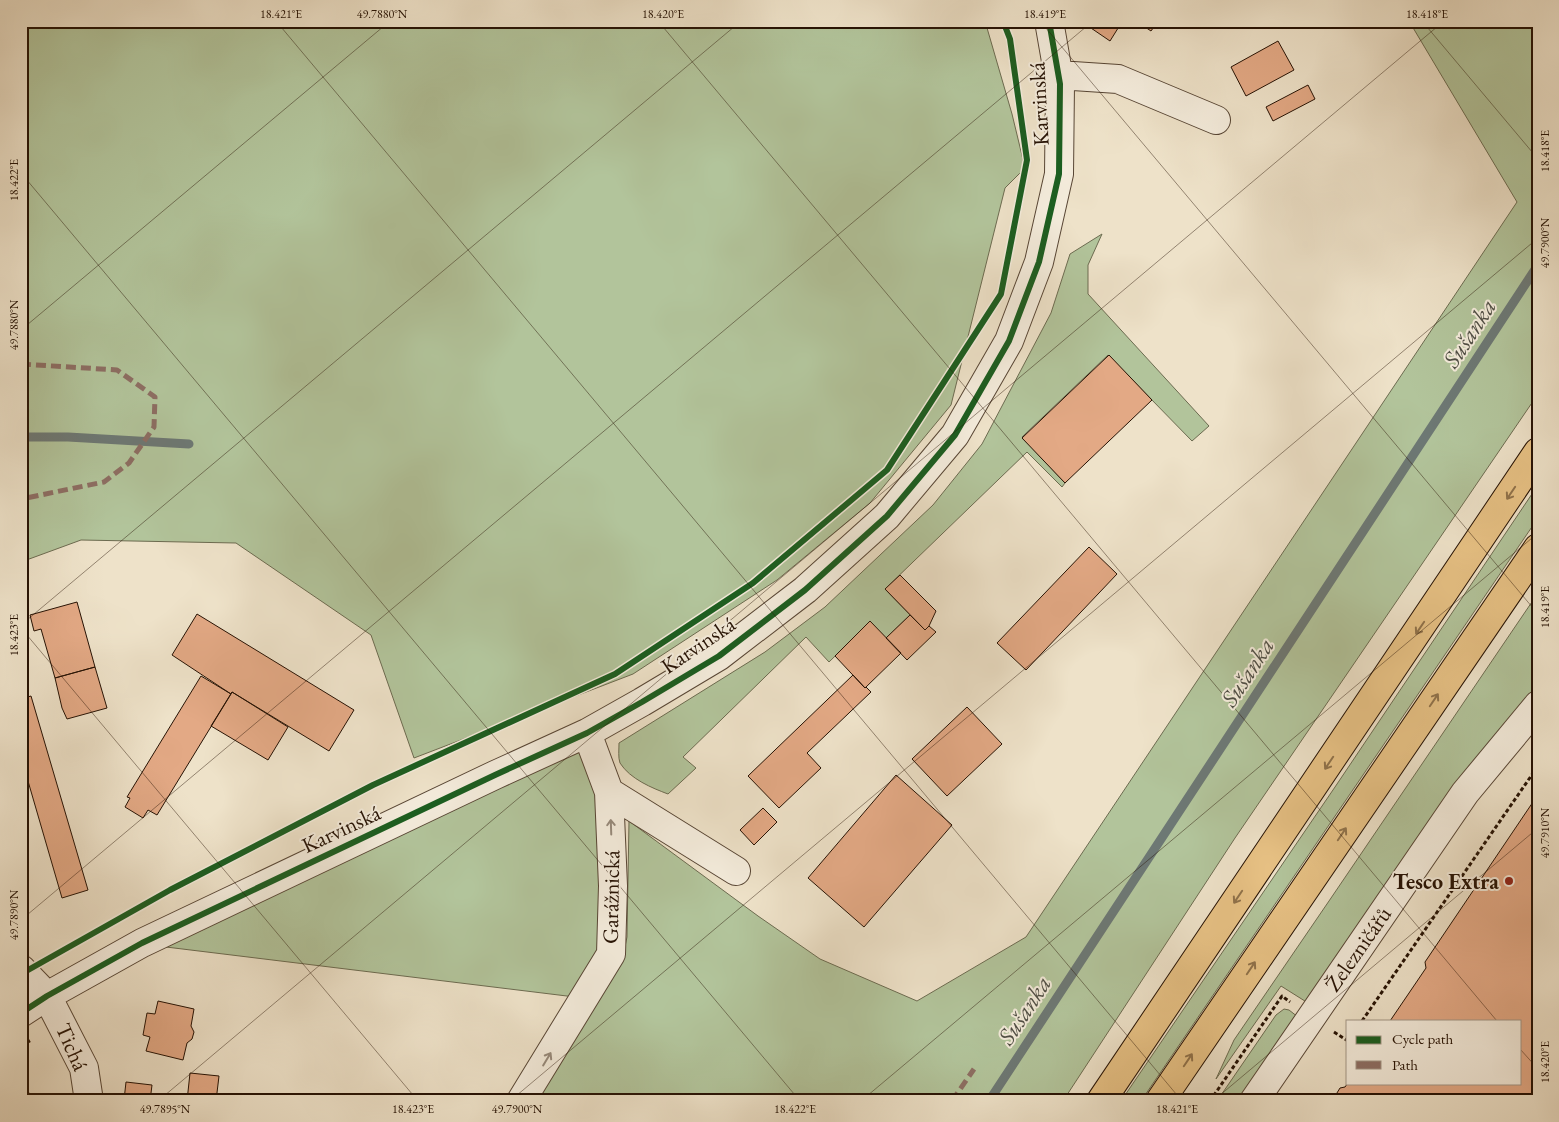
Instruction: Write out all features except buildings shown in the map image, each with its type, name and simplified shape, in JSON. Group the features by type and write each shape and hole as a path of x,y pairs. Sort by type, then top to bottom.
{"main road":[{"path":"1101,1101 1538,452"},
{"path":"1160,1101 1538,548"}],"street":[{"name":"Karvinská","path":"21,1013 47,996 142,943 587,733 642,702 719,656 805,590 887,516 956,435 1009,341 1039,262 1059,174 1060,84 1049,21"},
{"path":"1058,74 1118,79 1216,120"},
{"name":"Železničářů","path":"1254,1101 1465,793 1538,705"},
{"name":"Garážnická","path":"521,1101 610,954 613,886 609,792 587,733"},
{"path":"609,792 736,871"},
{"name":"Tichá","path":"21,969 47,996 84,1068 89,1101"}],"path":[{"path":"1363,1020 1538,766"}],"green space":[{"path":"21,21 985,21 1012,114 1025,168 1005,188 951,405 870,503 777,580 633,674 414,758 371,635 236,543 81,540 21,562"},
{"path":"1409,21 1538,21 1538,394 1235,838 1063,1101 535,1101 622,961 627,937 629,821 820,959 917,1001 1026,937 1517,202"},
{"path":"1102,234 1088,265 1088,294 1209,426 1192,441 1108,355 1022,437 1065,483 1062,487 1027,452 885,589 910,615 886,638 870,622 829,662 806,637 683,757 696,768 668,794 648,786 629,774 620,763 619,743 765,652 825,607 933,505 982,444 1051,313 1070,254"},
{"path":"1538,485 1538,518 1141,1101 1121,1101 1335,787"},
{"path":"1538,593 1538,691 1498,737 1308,1003 1281,986 1216,1079 1234,1040"},
{"path":"580,747 597,789 602,853 599,949 575,997 166,947"},
{"path":"1284,1009 1289,1010 1298,1017 1241,1101 1217,1101 1276,1015"}],"waterway":[{"name":"Sušanka","path":"989,1101 1538,265"},
{"path":"21,437 68,437 189,444"}],"marked path":[{"path":"21,364 117,370 155,397 154,427 129,463 104,482 21,499"},
{"path":"952,1101 974,1069"}],"cycle path":[{"path":"21,974 170,890 373,785 615,674 753,583 887,470 1001,294 1027,160 1010,39 1003,21"},
{"path":"21,1013 47,996 142,943 587,733 642,702 719,656 805,590 887,516 955,435 1009,341 1039,262 1059,174 1060,84 1049,21"}],"place":[{"name":"Tesco Extra","path":"1509,881"}]}
